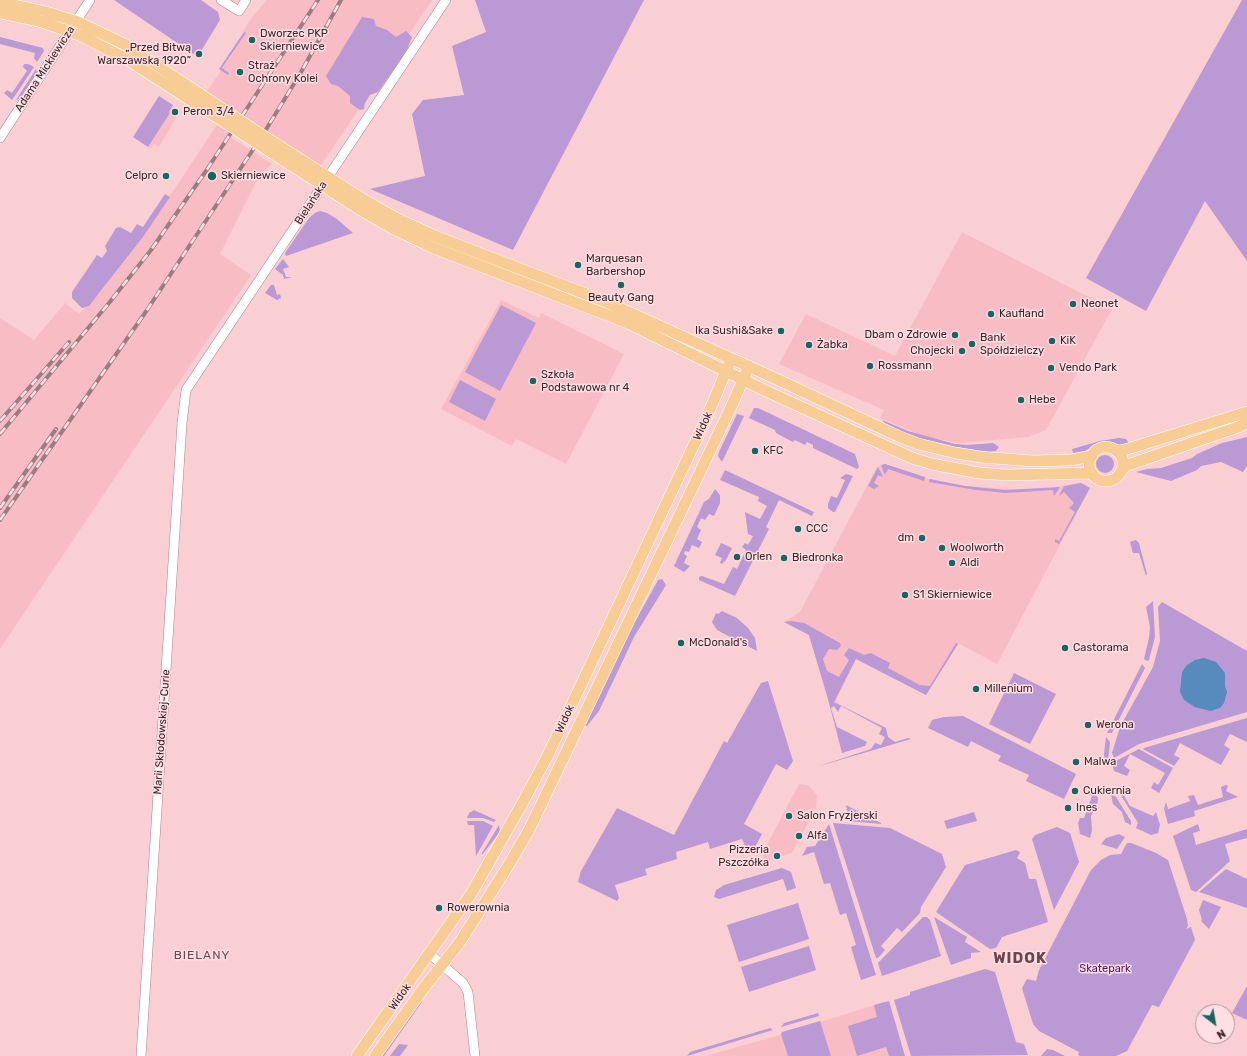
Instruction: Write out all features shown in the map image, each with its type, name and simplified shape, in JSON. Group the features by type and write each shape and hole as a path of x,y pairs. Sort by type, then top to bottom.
{"main road":[{"path":"0,2 46,12 78,22 126,45 364,200 395,223 434,248 628,324 880,445 932,464 979,473 1006,475 1092,473"},
{"path":"0,13 39,21 82,36 128,60 359,209 437,237 604,301 749,366 898,436 919,444 956,454 981,458 1033,461 1071,460 1092,456 1102,448 1124,450 1247,412"},
{"name":"Widok","path":"357,1056 471,894 538,775 706,419 731,359"},
{"name":"Widok","path":"375,1056 465,934 508,866 536,817 632,611 744,380 749,366"},
{"path":"1092,456 1090,465 1092,473 1097,478 1106,481 1117,477 1122,469 1128,465 1241,426 1247,422"},
{"path":"1116,450 1121,457 1122,469"}],"street":[{"name":"Adama Mickiewicza","path":"0,138 90,0"},
{"path":"221,0 239,11 246,0"},
{"name":"Bielańska","path":"183,409 185,395 189,385 446,0"},
{"name":"Marii Skłodowskiej-Curie","path":"141,1056 183,409"},
{"path":"430,954 463,983 468,992 475,1056"}],"shaded area":[{"path":"267,0 432,0 314,176 223,117 232,138 272,164 263,172 253,188 220,254 251,275 0,649 0,318 34,340 65,303 79,314 100,293 143,237 222,117 200,102 246,33 243,31 253,16"},
{"path":"173,106 180,111 159,147 154,144 151,149 148,147 170,114 169,112"},
{"path":"962,232 1112,309 1046,430 1028,437 958,443 923,436 880,418 884,410 779,364 806,314 895,356"},
{"name":"Szkoła Podstawowa nr 4","path":"501,300 539,318 541,313 624,354 566,464 516,439 512,446 441,409"},
{"path":"885,464 935,481 965,486 1025,490 1051,488 1081,483 1090,488 997,664 958,643 926,695 856,659 836,700 839,704 828,699 809,635 784,622 800,612 877,467"},
{"path":"799,784 808,785 817,795 816,808 792,853 765,862 762,854"},
{"path":"884,1002 901,1056 706,1056 776,1036"}],"green space":[{"path":"114,0 201,0 218,12 220,20 201,51 195,55"},
{"path":"475,0 644,0 513,250 370,189 425,176 412,114 423,100 464,95 452,46 486,32"},
{"path":"1242,0 1247,0 1247,261 1205,201 1146,311 1086,278"},
{"path":"362,17 374,19 376,26 387,30 396,37 406,31 412,37 406,52 378,92 370,95 365,103 364,109 360,110 350,103 350,96 338,86 331,84 326,76"},
{"path":"244,32 246,33 222,68 229,73 228,75 219,69"},
{"path":"0,37 43,48 44,51 37,62 34,58 35,53 0,44"},
{"path":"24,64 34,67 12,100 4,93 7,90 12,93 27,71 23,67"},
{"path":"36,69 37,72 20,98 16,100"},
{"path":"159,96 173,105 169,112 170,113 148,147 133,137"},
{"path":"165,194 170,197 143,237 89,306 82,308 72,298 72,292 97,255 102,258 107,251 105,246 116,228 120,227 131,233 137,224 143,227"},
{"path":"320,211 337,219 353,233 286,256 285,253 309,218"},
{"path":"283,259 289,267 283,269 286,277 292,277 284,279 283,275 275,269"},
{"path":"271,285 274,285 277,295 280,294 281,298 277,300 265,293"},
{"path":"501,305 536,323 500,391 465,372"},
{"path":"460,380 496,399 485,421 449,402"},
{"path":"754,408 758,408 855,454 859,467 857,469 813,448 813,445 807,442 805,445 795,440 793,442 776,433 775,430 749,418"},
{"path":"737,414 744,416 722,462 718,456 719,452"},
{"path":"882,420 908,431 955,444 967,445 993,443 999,447 996,451 988,452 936,444 902,433 886,425"},
{"path":"1247,437 1247,466 1243,472 1221,462 1201,466 1197,470 1171,481 1136,472 1147,469 1161,468 1192,458 1197,454 1222,443"},
{"path":"1119,438 1126,439 1129,443 1120,445 1101,442 1085,451 1073,453 1072,449 1100,441"},
{"path":"1101,455 1109,455 1114,460 1112,471 1109,473 1101,473 1096,468 1096,460"},
{"path":"885,464 925,477 924,481 888,469 885,475 881,465"},
{"path":"878,467 883,477 878,475 874,483 879,486 874,489 868,486"},
{"path":"725,470 814,512 812,516 779,500 766,527 769,529 735,596 699,580 699,577 702,576 724,584 733,567 737,569 746,550 742,547 745,543 748,545 753,536 748,534 745,512 760,519 767,506 758,501 759,497 720,480"},
{"path":"846,474 853,476 835,512 833,512 828,508 828,504 831,496 837,498 845,480 840,478"},
{"path":"930,479 965,486 1005,490 1060,487 1054,496 1053,490 1006,493 976,490 929,482"},
{"path":"1081,483 1090,488 1059,544 1055,542 1055,539 1059,541 1075,512 1069,508 1074,503 1064,492 1059,496 1064,486"},
{"path":"715,489 720,495 720,503 714,516 709,514 705,520 701,518 697,527 701,530 697,539 702,542 699,548 692,545 689,552 685,551 684,554 687,556 684,563 690,566 684,572 674,566 704,502 709,499"},
{"path":"1136,540 1139,543 1147,574 1146,576 1139,553 1133,553 1130,542"},
{"path":"721,543 732,548 726,560 722,564 720,563 722,558 715,555"},
{"path":"662,579 666,585 634,637 599,711 587,726 585,726 629,632 658,580"},
{"path":"1153,601 1155,637 1149,660 1147,661 1144,659 1150,627 1146,607"},
{"path":"1162,602 1247,651 1247,712 1139,744 1114,758 1112,753 1120,727 1153,667 1160,641 1158,607"},
{"path":"722,611 737,618 748,628 755,638 757,651 717,630 712,622 716,613 718,614"},
{"path":"790,621 804,623 840,643 841,646 837,650 829,649 823,659 827,671 839,677 849,660 844,655 849,648 864,655 871,653 890,663 888,668 920,685 930,686 956,643 958,644 926,695 856,659 834,702 886,728 888,737 895,742 908,738 911,739 816,767 871,749 875,743 881,745 885,737 879,734 882,728 841,706 838,712 834,706 831,708 837,727 867,742 865,746 842,753 809,635 784,622"},
{"path":"1142,664 1145,668 1112,733 1107,733"},
{"path":"1014,673 1056,694 1030,744 989,724"},
{"path":"768,681 793,761 787,770 776,764 744,824 762,834 754,849 747,851 742,839 710,849 708,842 676,852 677,859 645,869 647,875 615,885 619,898 617,901 578,882 581,871 617,808 674,835 724,741 727,743 761,683"},
{"path":"963,716 1076,774 1064,799 1026,781 1029,775 998,761 1001,756 971,741 968,747 928,728 932,720 944,717"},
{"path":"1247,718 1247,742 1230,734 1224,745 1230,749 1221,765 1180,743 1174,755 1180,758 1174,766 1143,749 1144,748"},
{"path":"1106,737 1110,742 1108,761 1105,765 1104,754"},
{"path":"1139,749 1173,768 1159,793 1151,788 1154,782 1158,785 1165,773 1130,754 1124,766 1130,770 1127,776 1114,771 1112,763"},
{"path":"1226,785 1228,786 1226,791 1238,797 1194,811 1195,816 1168,824 1164,809 1166,802 1168,809 1190,801 1188,796 1194,795 1198,805 1223,797 1221,787"},
{"path":"1117,789 1121,790 1130,806 1153,816 1156,812 1160,825 1158,833 1151,835 1136,828 1138,823"},
{"path":"1088,792 1098,797 1097,805 1091,816 1092,830 1090,838 1080,834 1078,823 1080,818 1084,818 1092,796 1087,794"},
{"path":"1111,794 1116,797 1131,821 1131,825 1125,822 1122,812 1113,804"},
{"path":"846,805 881,823 881,824 849,821"},
{"path":"474,810 496,820 494,822 483,818 467,818 469,813"},
{"path":"974,812 977,821 947,829 944,821"},
{"path":"467,821 483,821 493,826 476,856 474,825 468,825"},
{"path":"833,823 890,828 942,854 946,867 921,907 920,913 902,932 897,928 881,946 885,950 878,958 876,958"},
{"path":"829,824 876,975 861,980 851,947 856,945 846,913 840,915 830,883 824,884 814,852 802,856 807,847 815,846"},
{"path":"1198,824 1200,831 1193,833 1196,845 1247,829 1247,838 1225,844 1230,861 1196,892 1191,890 1173,836"},
{"path":"499,825 500,832 482,855 482,853"},
{"path":"1057,827 1070,833 1079,862 1054,910 1032,839 1035,835"},
{"path":"1119,834 1125,837 1117,849 1101,844 1106,838"},
{"name":"Skatepark","path":"1127,843 1131,843 1156,853 1168,860 1187,919 1188,926 1186,929 1191,927 1195,940 1159,1007 1152,1005 1127,1051 1116,1056 1080,1056 1078,1055 1079,1052 1039,1031 1033,1024 1022,988 1027,979 1036,981 1039,970 1091,870 1101,860 1110,855 1121,854"},
{"path":"1016,850 1020,852 1017,858 1025,863 1029,879 1036,879 1048,922 1002,937 996,948 990,949 936,912 965,865"},
{"path":"782,868 791,872 796,888 787,891 783,879 719,899 714,897 716,890 724,885"},
{"path":"1226,869 1247,879 1247,908 1199,892"},
{"path":"1203,900 1221,907 1209,929 1201,921 1199,910"},
{"path":"798,903 809,939 739,962 727,925"},
{"path":"923,917 927,917 930,920 941,956 882,976 878,963"},
{"path":"934,917 967,937 965,942 981,952 971,953 971,958 951,965"},
{"path":"809,946 816,970 749,992 741,967"},
{"path":"985,969 995,972 1016,1042 1024,1044 1028,1055 911,1056 894,1000 910,995 910,992"},
{"path":"1247,986 1247,1020 1235,1014 1235,1008"},
{"path":"422,1000 384,1056 382,1056"},
{"path":"889,1001 905,1056 889,1056 886,1047 857,1056 848,1026 877,1017 874,1005"},
{"path":"818,1013 819,1016 781,1027 784,1023"},
{"path":"820,1021 831,1056 788,1056 781,1034 782,1032"},
{"path":"770,1028 773,1030 687,1056 690,1052"},
{"path":"399,1044 408,1045 400,1056 390,1056"},
{"path":"1047,1049 1053,1050 1065,1056 1041,1056"}],"water":[{"path":"1204,658 1216,662 1225,673 1225,686 1227,692 1224,703 1220,708 1211,711 1195,707 1184,700 1180,692 1182,672 1187,665 1195,660"}],"railway":[{"path":"0,434 151,250 206,171 318,0"},
{"path":"0,520 145,313 262,136 300,74 341,0"},
{"path":"0,421 69,342"},
{"path":"0,508 56,429"}],"place":[{"name":"Dworzec PKP Skierniewice","path":"252,40"},
{"name":"„Przed Bitwą Warszawską 1920”","path":"199,54"},
{"name":"Straż Ochrony Kolei","path":"240,72"},
{"name":"Peron 3/4","path":"175,112"},
{"name":"Celpro","path":"166,176"},
{"name":"Skierniewice","path":"212,176"},
{"name":"Marquesan Barbershop","path":"578,265"},
{"name":"Beauty Gang","path":"621,285"},
{"name":"Neonet","path":"1073,304"},
{"name":"Kaufland","path":"991,314"},
{"name":"Ika Sushi&Sake","path":"781,331"},
{"name":"Dbam o Zdrowie","path":"955,335"},
{"name":"KiK","path":"1052,341"},
{"name":"Bank Spółdzielczy","path":"972,344"},
{"name":"Żabka","path":"809,345"},
{"name":"Chojecki","path":"962,351"},
{"name":"Rossmann","path":"870,366"},
{"name":"Vendo Park","path":"1051,368"},
{"name":"Szkoła Podstawowa nr 4","path":"533,381"},
{"name":"Hebe","path":"1021,400"},
{"name":"KFC","path":"755,451"},
{"name":"CCC","path":"798,529"},
{"name":"dm","path":"922,538"},
{"name":"Woolworth","path":"942,548"},
{"name":"Orlen","path":"737,557"},
{"name":"Biedronka","path":"784,558"},
{"name":"Aldi","path":"952,563"},
{"name":"S1 Skierniewice","path":"905,595"},
{"name":"McDonald's","path":"681,643"},
{"name":"Castorama","path":"1065,648"},
{"name":"Millenium","path":"976,689"},
{"name":"Werona","path":"1088,725"},
{"name":"Malwa","path":"1076,762"},
{"name":"Cukiernia","path":"1075,791"},
{"name":"Ines","path":"1068,808"},
{"name":"Salon Fryzjerski","path":"789,816"},
{"name":"Alfa","path":"799,836"},
{"name":"Pizzeria Pszczółka","path":"777,856"},
{"name":"Rowerownia","path":"439,908"}],"district":[{"name":"BIELANY","path":"202,956"},
{"name":"WIDOK","path":"1020,959"}]}
